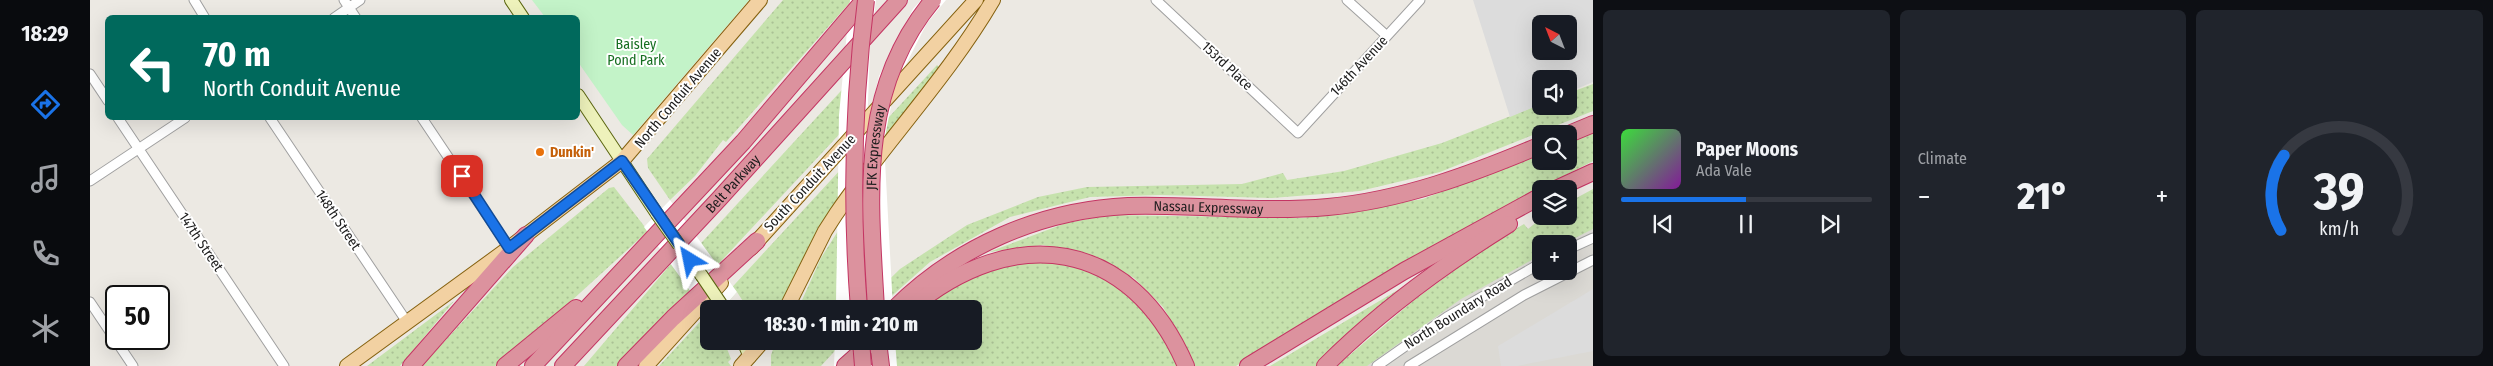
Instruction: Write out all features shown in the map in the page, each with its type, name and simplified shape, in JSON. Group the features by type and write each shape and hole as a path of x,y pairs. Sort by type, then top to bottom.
{"highway":[{"name":"Belt Parkway","path":"533,366 768,114 865,0"},
{"name":"JFK Expressway","path":"859,300 855,224 856,145 859,70 865,0"},
{"name":"Belt Parkway","path":"563,366 726,192 899,0"},
{"name":"JFK Expressway","path":"876,300 872,197 877,116 881,96 895,59 914,25 933,0"},
{"path":"1577,131 1593,124"},
{"name":"Nassau Expressway","path":"904,300 930,278 970,251 1013,231 1065,214 1127,206 1269,210 1350,205 1397,196 1449,182 1532,149"},
{"path":"1577,180 1593,173"},
{"path":"1577,184 1593,173"},
{"path":"1248,366 1398,275 1532,201"},
{"path":"1325,366 1370,324 1416,287 1532,211"},
{"path":"411,366 526,234"},
{"path":"626,366 673,318 757,241"},
{"path":"505,366 640,253"},
{"path":"922,300 944,284 978,266 1013,256 1051,254 1084,261 1120,278 1148,303 1172,336 1186,366"},
{"path":"840,366 854,350"},
{"path":"862,350 863,366"},
{"path":"845,366 863,350"},
{"path":"879,350 881,366"}],"main road":[{"path":"511,0 521,15"},
{"name":"North Conduit Avenue","path":"347,366 509,248 622,161 760,0"},
{"name":"South Conduit Avenue","path":"646,366 976,0"},
{"path":"790,300 821,238 836,214 944,75 972,36 993,0"},
{"path":"580,98 657,214 718,300"},
{"path":"745,350 748,363"},
{"path":"748,363 757,350"}],"street":[{"path":"194,0 203,15"},
{"path":"337,15 347,4 360,0"},
{"name":"153rd Place","path":"1156,0 1298,133"},
{"path":"1347,0 1387,36"},
{"name":"146th Avenue","path":"1298,133 1420,0"},
{"path":"347,4 354,15"},
{"path":"90,74 105,96"},
{"name":"147th Street","path":"119,120 284,366"},
{"path":"90,181 182,120"},
{"name":"148th Street","path":"271,120 407,322"},
{"path":"423,120 509,248"},
{"path":"1577,245 1593,238"},
{"name":"North Boundary Road","path":"1409,366 1524,295 1593,260"},
{"name":"North Boundary Road","path":"1377,366 1447,317 1532,268"},
{"path":"90,302 133,366"}],"shaded area":[{"path":"1473,0 1593,0 1593,82 1577,89 1577,70 1532,70 1532,108 1510,117"},
{"path":"1593,205 1593,366 1343,366 1532,244 1532,280 1577,280 1577,235 1546,235 1562,225 1577,225 1577,215"},
{"path":"1593,289 1593,351 1517,366 1501,366 1498,346"}],"green space":[{"name":"Baisley Pond Park","path":"532,0 749,0 633,135 622,125 580,65 580,15 543,15"},
{"path":"783,0 852,0 726,142 723,140 695,176 670,200 648,168 647,159"},
{"path":"937,65 941,69 785,300 742,300 737,292 730,300 720,300"},
{"path":"851,80 847,126 670,316 620,366 584,366 682,251 695,249 704,240"},
{"path":"1593,84 1593,111 1558,125 1532,125 1532,135 1440,172 1360,191 1272,198 1160,195 1090,197 1010,217 930,262 887,300 868,300 900,269 967,225 1038,197 1087,187 1242,184 1283,173 1287,180 1344,171 1442,143 1532,108 1532,115 1577,115 1577,90"},
{"path":"1593,131 1593,161 1577,169 1577,138"},
{"path":"1532,157 1532,170 1576,170 1556,180 1532,180 1532,193 1403,263 1236,366 863,366 877,350 982,350 982,300 933,300 974,272 993,265 1015,261 1037,260 1058,262 1079,267 1098,275 1134,299 1154,318 1174,353 1185,345 1163,307 1134,278 1097,257 1043,245 989,252 1066,223 1111,215 1303,218 1423,199"},
{"path":"614,187 648,231 524,344 495,366 422,366 513,267 609,188"},
{"path":"1593,189 1593,229 1577,237 1577,235 1532,235 1532,260 1461,299 1367,366 1337,366 1413,301 1487,246 1524,224 1528,229 1533,225 1577,225 1577,198"},
{"path":"838,231 836,300 802,300 821,258"},
{"path":"1418,278 1318,366 1270,366"},
{"path":"454,301 400,366 367,366"},
{"path":"700,322 700,350 728,350 731,359 728,362 731,366 659,366"},
{"path":"773,350 836,350 821,366 771,366"}],"pier":[{"path":"850,0 876,0 870,47 867,129 879,76 913,9 921,0 946,0 927,23 895,86 884,142 893,300 836,300 839,115"},
{"path":"670,200 737,292 730,300 700,300 700,305 644,227"},
{"path":"835,350 896,350 897,366 834,366"}],"place":[{"name":"Dunkin'","path":"540,152"}],"route":[{"path":"462,176 509,248 608,174 622,161 690,260"}]}
